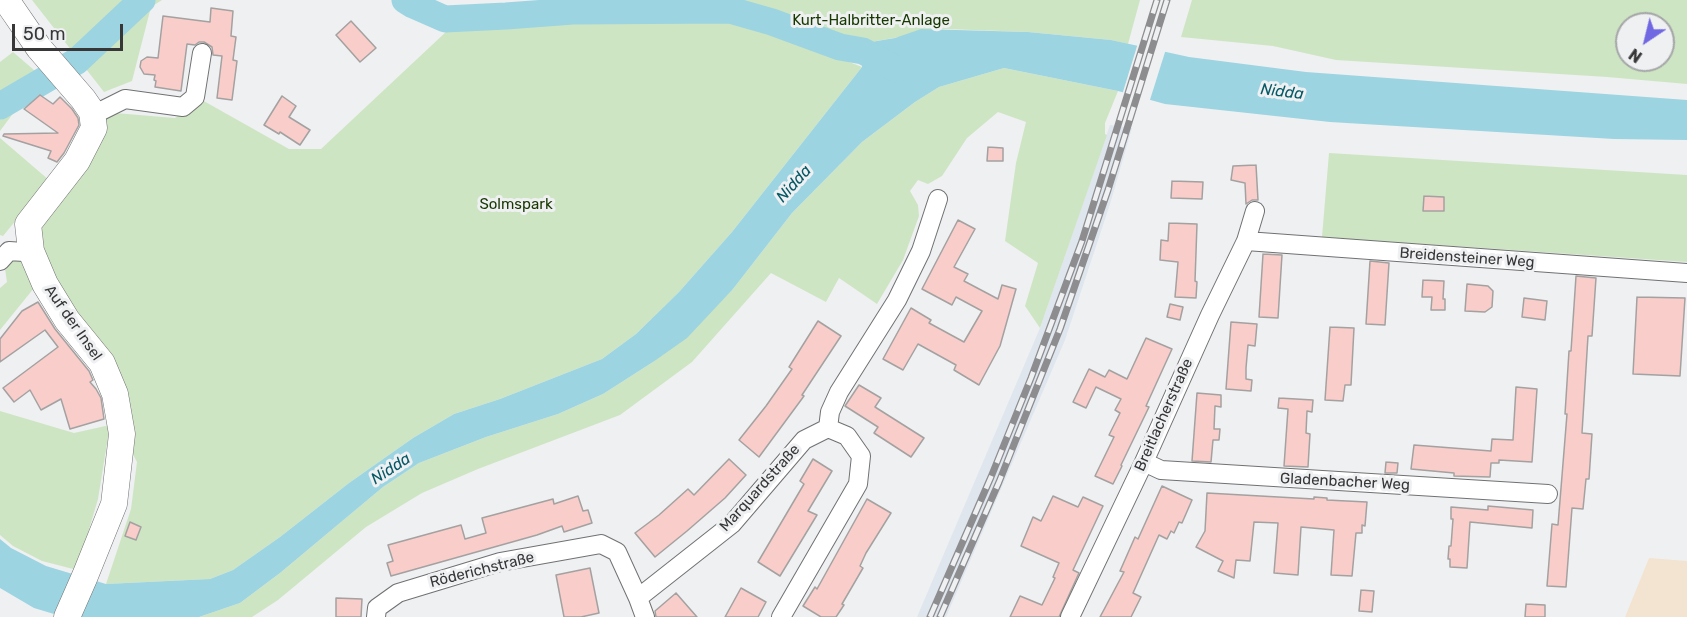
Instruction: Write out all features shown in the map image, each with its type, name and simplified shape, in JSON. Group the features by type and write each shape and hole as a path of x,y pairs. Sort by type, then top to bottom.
{"main road":[{"path":"6,0 51,63 92,112"},
{"name":"Auf der Insel","path":"67,617 114,504 122,434 115,394 102,363 67,320 45,284 31,251 28,224 77,161 94,128 92,112"}],"street":[{"path":"92,112 99,112 126,99 183,107 195,97 202,53"},
{"path":"781,617 858,484 861,456 847,436 828,428 830,412 839,392 897,300 916,261 938,199"},
{"name":"Breitlacherstraße","path":"1070,617 1246,241 1255,211"},
{"name":"Breidensteiner Weg","path":"1246,241 1687,273"},
{"path":"0,261 9,251 31,251"},
{"name":"Marquardstraße","path":"638,598 732,524 804,440 828,428"},
{"name":"Gladenbacher Weg","path":"1144,462 1161,470 1548,494"},
{"name":"Röderichstraße","path":"376,617 377,608 398,593 500,562 601,544 617,552 638,598"},
{"path":"638,598 645,617"}],"shaded area":[{"path":"1110,125 1132,128 1110,204 1065,340 946,617 917,617 1040,328"},
{"path":"1649,558 1687,561 1687,617 1625,617"}],"green space":[{"path":"32,0 162,0 151,7 132,81 104,92"},
{"name":"Kurt-Halbritter-Anlage","path":"734,0 1140,0 1128,44 1111,40 1028,32 945,29 871,42 772,22 730,10"},
{"path":"1192,0 1687,0 1687,84 1336,60 1273,46 1181,37"},
{"name":"Solmspark","path":"721,12 862,67 732,232 679,292 636,334 602,359 500,399 454,414 413,438 233,570 210,579 106,584 131,509 137,462 113,417 107,361 49,282 35,225 103,112 175,118 202,100 289,149 321,149 448,30 574,24"},
{"path":"13,52 41,76 0,131 0,62"},
{"path":"1004,68 1118,91 1105,123 1105,134 1107,135 1040,328 1025,306 1038,263 1005,241 1016,163 1026,122 998,112 967,138 942,176 928,184 918,180 910,191 918,205 919,216 903,260 877,304 839,278 826,302 771,273 692,362 620,415 478,469 422,493 366,527 278,600 252,617 199,617 240,603 280,573 383,487 419,463 486,437 558,414 603,394 653,362 733,289 792,213 862,142 939,87"},
{"path":"0,138 49,180 3,236 0,235"},
{"path":"1329,153 1687,175 1687,262 1322,237"},
{"path":"20,257 34,288 0,330 0,288 7,282 4,262"},
{"path":"0,411 74,433 110,425 98,499 77,570 42,561 13,546 0,535"}],"water":[{"name":"Nidda","path":"921,29 1028,32 1111,40 1189,57 1306,72 1687,100 1687,140 1614,139 1330,122 1165,104 1118,91 1004,68 939,87 862,142 792,213 733,289 687,338 653,362 603,394 558,414 486,437 419,463 383,487 280,573 240,603 199,617 64,617 34,608 0,588 0,539 11,548 46,566 106,584 210,579 233,570 349,483 413,438 454,414 500,399 602,359 636,334 679,292 732,232 862,67 863,51 871,42 895,38"}],"pier":[{"path":"1138,43 1166,49 1149,103 1122,95"}],"building":[{"path":"211,8 233,11 231,36 236,37 233,60 237,61 232,100 217,98 222,56 213,55 212,47 204,42 195,45 187,44 181,91 155,87 155,75 144,74 140,67 141,61 147,57 158,58 163,16 210,22"},
{"path":"351,21 376,48 360,62 336,35"},
{"path":"40,95 53,104 60,97 78,118 79,125 57,162 48,158 51,151 3,136 4,134 58,133 24,109"},
{"path":"282,96 296,106 289,117 310,130 300,145 264,125"},
{"path":"988,147 1003,148 1003,161 987,161"},
{"path":"1256,165 1258,200 1252,200 1246,204 1245,183 1231,180 1233,166"},
{"path":"1172,181 1203,182 1202,199 1171,198"},
{"path":"1424,196 1444,197 1444,211 1423,211"},
{"path":"958,220 975,229 954,267 968,274 964,281 998,299 1002,285 1016,289 1000,346 979,385 954,370 956,365 918,344 903,370 883,359 911,308 931,320 929,323 964,342 982,311 956,297 952,305 922,289"},
{"path":"1169,223 1197,224 1196,298 1175,297 1178,262 1160,260 1161,240 1168,241"},
{"path":"1263,254 1282,255 1278,318 1259,317"},
{"path":"1370,261 1389,263 1385,325 1366,324"},
{"path":"1576,276 1596,278 1592,336 1588,336 1582,433 1592,434 1589,479 1586,479 1583,509 1572,508 1566,587 1547,586 1552,524 1558,525"},
{"path":"1423,280 1444,281 1445,310 1431,310 1432,297 1422,297"},
{"path":"1467,284 1488,286 1493,291 1492,307 1485,312 1465,311"},
{"path":"1637,297 1685,298 1680,376 1633,374"},
{"path":"1524,298 1547,301 1545,320 1522,317"},
{"path":"38,302 55,329 89,371 93,380 90,382 101,398 104,419 70,429 61,399 41,410 30,390 14,402 3,388 58,347 45,330 0,362 0,339 22,311"},
{"path":"1170,304 1183,307 1180,320 1167,317"},
{"path":"818,321 841,336 802,395 804,396 759,457 739,440 792,369 789,367"},
{"path":"1231,322 1257,324 1255,346 1248,345 1246,379 1252,380 1251,391 1226,389"},
{"path":"1330,327 1354,328 1351,385 1345,385 1343,401 1325,400"},
{"path":"1146,338 1172,349 1146,406 1149,407 1113,484 1095,476 1114,437 1109,435 1120,413 1115,410 1121,399 1096,387 1086,408 1073,402 1089,369 1105,377 1109,370 1127,379"},
{"path":"859,385 881,398 875,407 924,438 911,457 874,433 878,427 845,406"},
{"path":"1516,387 1537,389 1532,462 1499,460 1499,463 1491,463 1490,477 1454,476 1454,473 1411,469 1414,445 1491,451 1492,439 1513,440"},
{"path":"1197,393 1221,395 1221,407 1215,406 1214,429 1220,429 1219,440 1213,440 1211,462 1192,461"},
{"path":"1279,398 1313,400 1312,412 1307,411 1306,433 1310,434 1308,467 1284,466 1288,409 1278,408"},
{"path":"729,459 746,475 725,498 655,557 635,533 688,489 694,495"},
{"path":"813,459 832,471 808,511 817,515 780,576 758,562 804,484 800,481"},
{"path":"1386,462 1398,463 1397,473 1385,473"},
{"path":"1162,486 1192,500 1182,523 1179,522 1174,533 1171,531 1167,539 1159,535 1133,593 1141,597 1131,617 1100,617 1124,572 1120,571 1135,537 1138,539"},
{"path":"1207,493 1314,499 1314,497 1367,502 1365,526 1362,525 1362,533 1356,533 1352,576 1331,575 1334,530 1301,527 1298,575 1274,573 1278,523 1254,522 1250,561 1236,560 1234,578 1218,571 1223,561 1196,547 1205,531"},
{"path":"578,496 583,511 588,510 592,523 564,532 562,526 391,576 387,563 393,561 388,545 461,525 465,539 486,533 482,518 553,499 554,504"},
{"path":"1053,496 1078,507 1083,497 1103,506 1073,570 1079,573 1059,617 1010,617 1020,596 1042,605 1055,578 1053,577 1059,563 1021,546 1033,517 1041,521"},
{"path":"867,499 891,513 866,553 860,566 863,568 836,617 821,617 803,606 815,587 817,589"},
{"path":"1488,506 1533,510 1532,528 1470,522 1467,568 1450,567 1450,559 1448,559 1453,519 1451,519 1451,507 1488,510"},
{"path":"130,522 141,527 136,540 125,536"},
{"path":"590,568 599,613 581,617 564,617 556,575"},
{"path":"741,588 766,602 758,617 725,617"},
{"path":"1361,590 1374,591 1372,612 1359,611"},
{"path":"676,593 697,617 656,617 655,611"},
{"path":"336,598 362,599 361,617 336,617"},
{"path":"1526,604 1545,605 1545,617 1525,617"}],"waterway":[{"path":"0,106 77,61 142,0"},
{"path":"405,0 445,19 573,11 730,10 772,22 840,47 863,51 896,69"}],"railway":[{"path":"930,617 991,477 1082,241 1157,0"},
{"path":"940,617 999,482 1060,329 1108,190 1167,0"}]}
